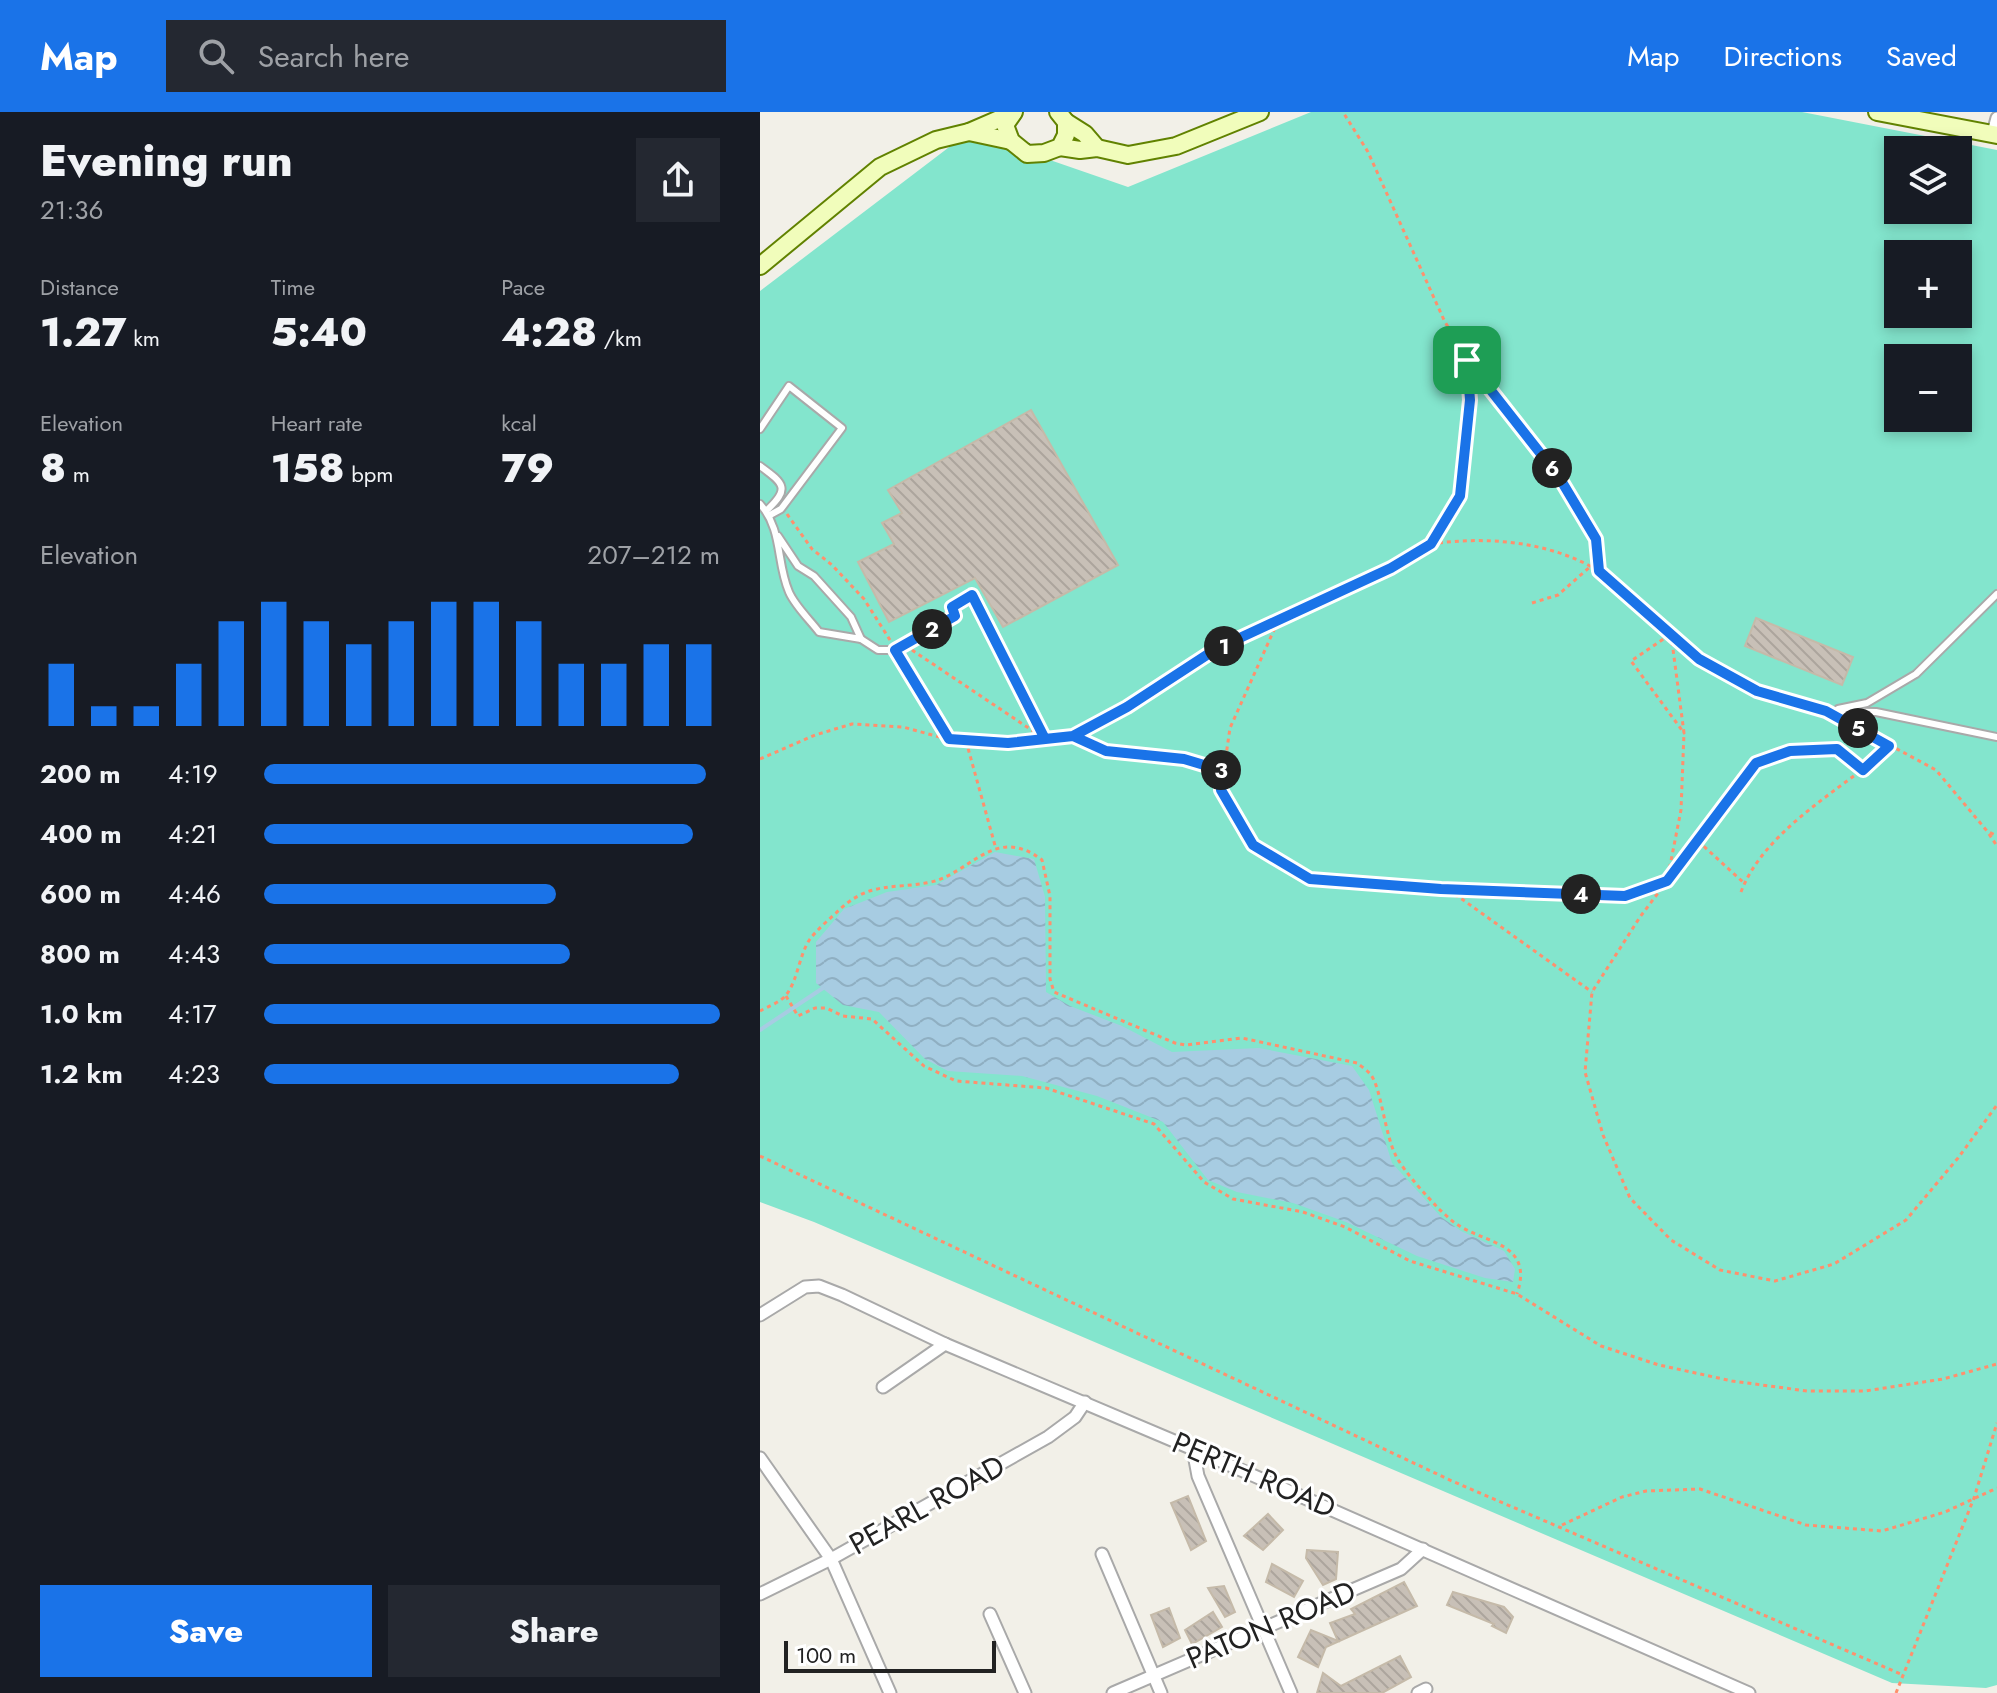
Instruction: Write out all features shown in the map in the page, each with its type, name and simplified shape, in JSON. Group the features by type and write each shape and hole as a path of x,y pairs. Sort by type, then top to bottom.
{"street":[{"path":"760,266 880,167 936,140 969,132 1013,112"},
{"path":"1011,141 1005,125 1013,112"},
{"path":"969,132 1011,141 1027,154 1044,153 1060,147 1080,150 1097,148 1128,155 1176,146 1260,112"},
{"path":"1877,112 1996,129"},
{"path":"1062,117 1085,134 1097,148"},
{"path":"1060,147 1066,135 1062,117"},
{"name":"PERTH ROAD","path":"760,1315 805,1287 819,1286 945,1344 1423,1549 1729,1689 1749,1693"},
{"path":"883,1387 945,1344"},
{"name":"PEARL ROAD","path":"760,1594 831,1559 1048,1437 1075,1417 1085,1402"},
{"path":"1193,1449 1198,1476 1291,1693"},
{"path":"760,1458 831,1559 890,1693"},
{"name":"PATON ROAD","path":"1113,1693 1401,1569 1423,1549"},
{"path":"1102,1554 1161,1693"},
{"path":"990,1614 1025,1693"}],"lane":[{"path":"760,429 789,386 842,428 781,509 768,513"},
{"path":"760,466 775,477 782,489 781,497 768,513"},
{"path":"760,504 798,566 814,576 851,617 861,639"},
{"path":"778,536 789,593 819,632 861,639 878,650 895,650 955,616"},
{"path":"1826,711 1867,703 1916,674 1997,594"},
{"path":"1699,659 1757,691 1826,711 1876,712 1997,737"}],"path":[{"path":"1343,112 1368,152 1444,320 1467,360 1559,477 1596,539 1599,571"},
{"path":"1431,544 1460,496 1470,400 1467,360"},
{"path":"781,509 795,523 812,549 864,599 949,739"},
{"path":"760,759 815,735 852,724 903,727 949,739 1008,743 1073,736 1127,707 1216,649 1391,568 1431,544 1458,540 1510,541 1582,560 1599,571 1699,659"},
{"path":"1532,603 1558,595 1591,566"},
{"path":"955,616 952,607 972,595 1045,739"},
{"path":"1278,621 1230,728 1221,790 1253,845 1310,879 1441,889 1625,896 1667,881"},
{"path":"1667,881 1681,810 1684,733 1671,634"},
{"path":"1671,634 1631,661 1684,733"},
{"path":"904,645 1045,739"},
{"path":"1826,711 1936,770 1997,846"},
{"path":"1073,736 1106,751 1184,759 1224,771"},
{"path":"966,740 996,849"},
{"path":"1741,892 1748,872 1777,838 1889,746"},
{"path":"1863,770 1837,749 1790,751 1756,763 1640,917 1592,992 1585,1072 1603,1135 1630,1198 1671,1240 1720,1270 1775,1281 1834,1264 1906,1220 1997,1105"},
{"path":"1987,831 1997,836"},
{"path":"1698,841 1744,883"},
{"path":"760,1011 786,996 809,940 838,910 866,891 896,884 934,881 996,849 1012,847 1033,853 1042,860 1050,896 1050,979 1058,996 1175,1043 1186,1045 1242,1038 1357,1063 1371,1074 1386,1132 1397,1159 1438,1208 1458,1226 1510,1250 1518,1264 1520,1283 1517,1294"},
{"path":"1441,889 1459,897 1592,992"},
{"path":"786,996 797,1014 826,1008 843,1016 872,1019 924,1066 956,1081 1046,1088 1154,1124 1204,1182 1233,1199 1303,1212 1345,1227 1410,1261 1517,1294 1601,1346 1659,1365 1747,1383 1807,1391 1865,1391 1943,1379 1997,1364"},
{"path":"760,1156 1452,1481 1903,1675"},
{"path":"1896,1693 1974,1498 1997,1423"},
{"path":"1560,1526 1622,1497 1646,1491 1700,1489 1806,1525 1882,1531 1945,1512 1997,1488"}],"green space":[{"path":"1311,112 1802,112 1925,136 1884,136 1884,224 1972,224 1972,145 1997,150 1997,1685 1986,1688 1892,1683 814,1222 760,1202 760,291 969,132 1128,187"}],"water":[{"path":"995,852 1034,859 1045,897 1046,992 1172,1052 1259,1048 1352,1066 1369,1090 1392,1163 1441,1217 1461,1231 1504,1251 1515,1269 1513,1282 1485,1278 1417,1256 1346,1222 1293,1203 1237,1192 1208,1180 1163,1122 1097,1096 1022,1076 948,1071 925,1059 879,1012 843,1005 816,983 816,942 844,909 887,892 936,885"}],"building":[{"path":"1031,410 1118,565 1003,627 975,578 889,622 858,562 894,544 882,523 902,513 888,490"},
{"path":"1756,618 1853,657 1842,685 1745,646"},
{"path":"1188,1496 1206,1541 1191,1550 1171,1503"},
{"path":"1268,1514 1283,1530 1263,1550 1244,1536"},
{"path":"1307,1550 1338,1552 1336,1579 1323,1585 1306,1558"},
{"path":"1272,1564 1303,1581 1294,1597 1266,1582"},
{"path":"1404,1582 1417,1606 1326,1647 1318,1667 1298,1657 1311,1630 1338,1641 1330,1623 1355,1614 1351,1609"},
{"path":"1224,1586 1235,1612 1225,1617 1208,1588"},
{"path":"1453,1592 1504,1607 1513,1617 1506,1633 1492,1626 1494,1624 1447,1605"},
{"path":"1169,1608 1180,1638 1163,1647 1151,1615"},
{"path":"1213,1612 1222,1627 1192,1644 1185,1630"},
{"path":"1400,1656 1411,1677 1382,1693 1317,1693 1323,1673 1341,1686"}],"waterway":[{"path":"760,1030 823,988"}],"route":[{"path":"1467,360 1470,400 1460,496 1431,544 1391,568 1216,649 1127,707 1073,736 1045,739 972,595 952,607 955,616 895,650 949,739 1008,743 1073,736 1106,751 1184,759 1224,771 1221,790 1253,845 1310,879 1441,889 1625,896 1667,881 1756,763 1790,751 1837,749 1863,770 1889,746 1826,711 1757,691 1699,659 1599,571 1596,539 1559,477 1467,360"}]}
